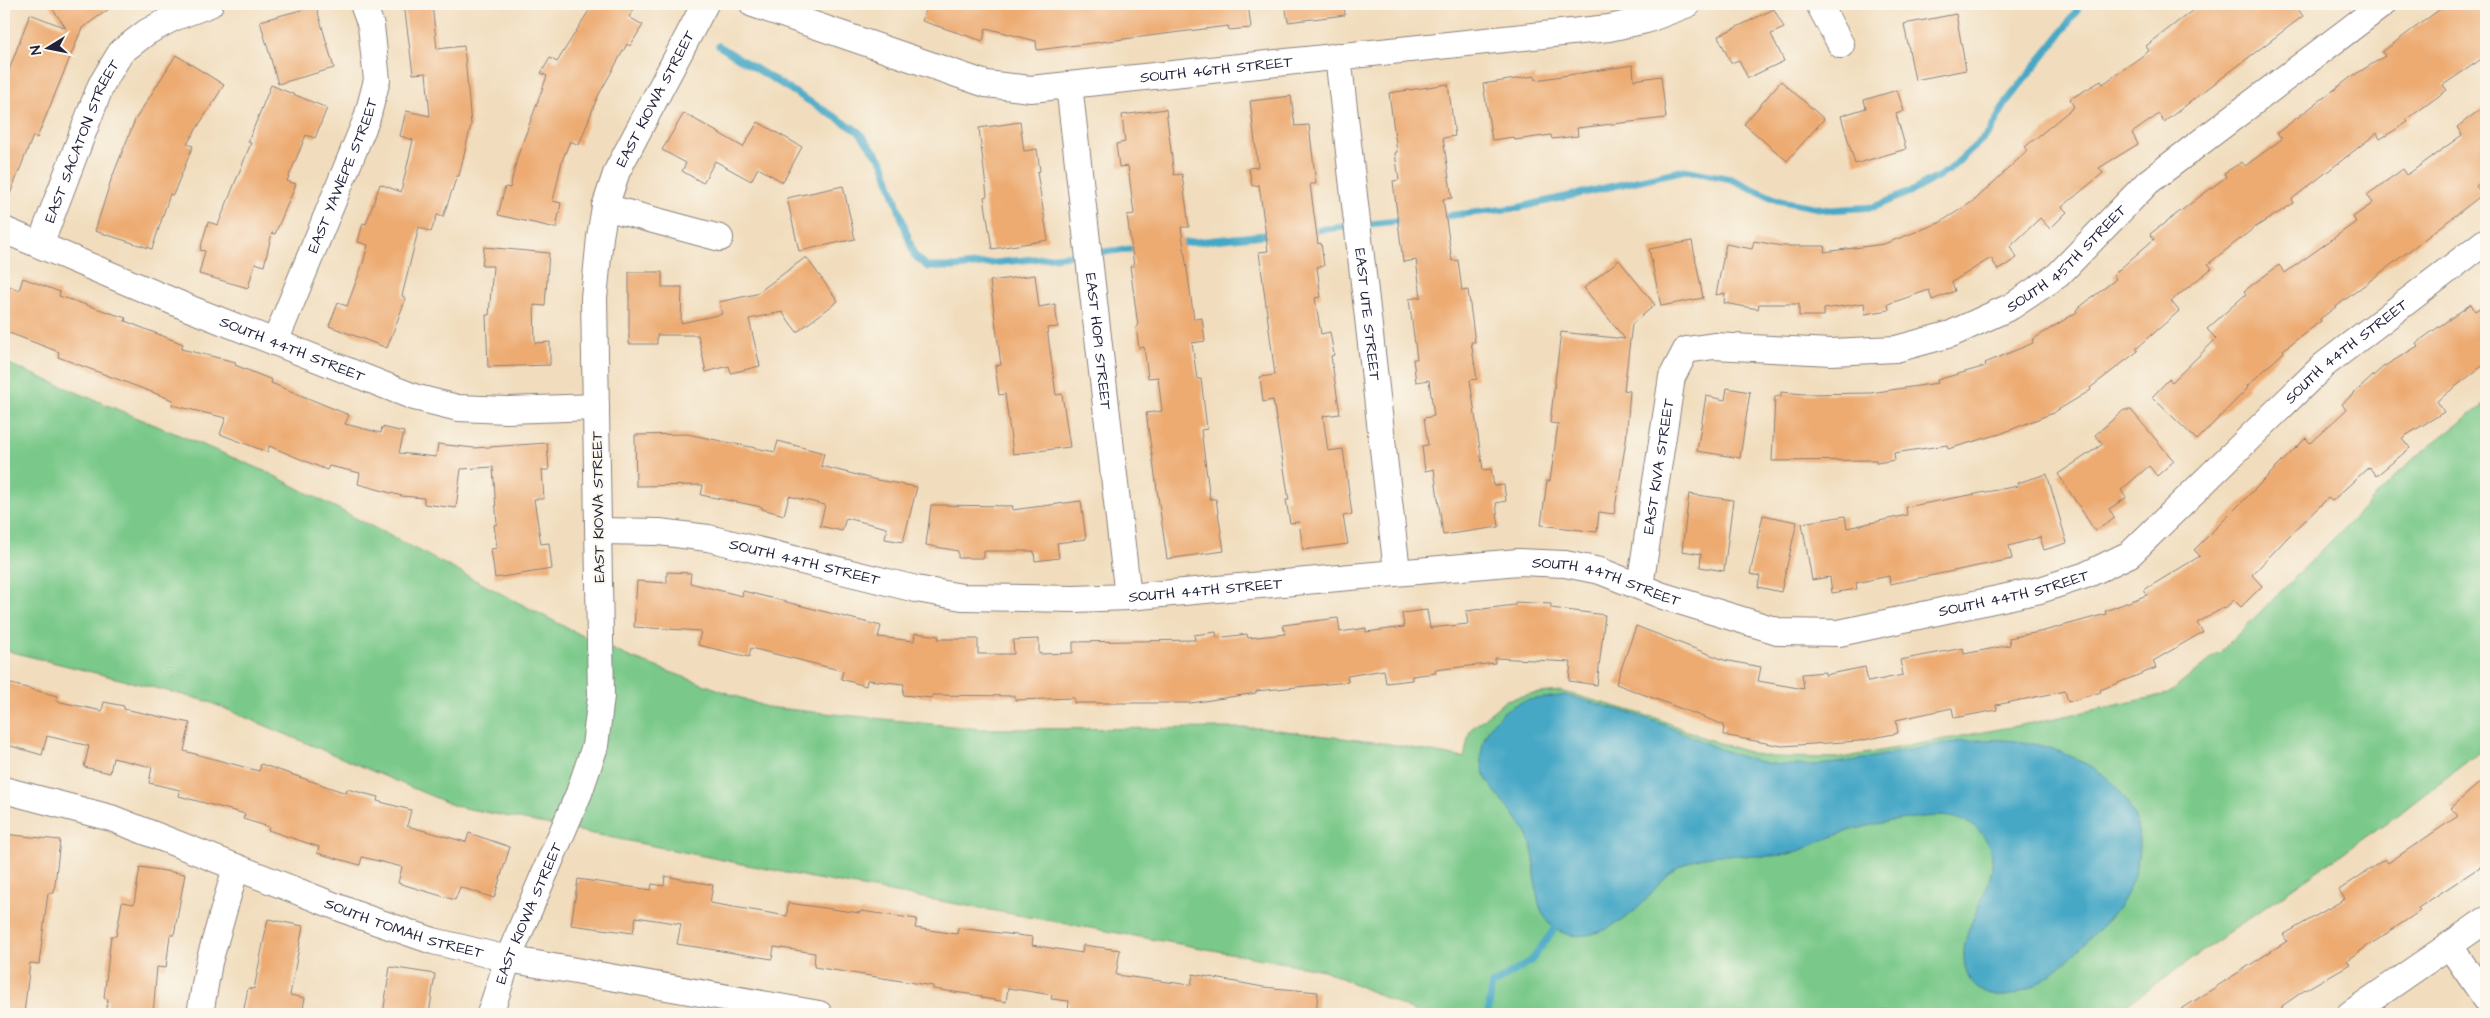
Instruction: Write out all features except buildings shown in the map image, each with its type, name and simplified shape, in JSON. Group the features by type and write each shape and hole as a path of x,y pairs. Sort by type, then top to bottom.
{"street":[{"name":"EAST SACATON STREET","path":"40,245 101,85 121,52 173,18 210,4"},
{"name":"EAST YAWEPE STREET","path":"275,342 368,118 377,80 371,26 363,4"},
{"name":"EAST KIOWA STREET","path":"490,1014 508,959 579,793 595,746 601,696 594,298 605,207 617,171 705,4"},
{"name":"SOUTH 46TH STREET","path":"752,4 986,84 1031,89 1609,28 1646,20 1688,4"},
{"path":"1819,4 1841,45"},
{"name":"SOUTH 45TH STREET","path":"1686,350 1714,346 1831,352 1896,349 1950,334 2012,306 2058,275 2148,182 2383,4"},
{"name":"EAST UTE STREET","path":"1338,56 1397,571"},
{"name":"EAST HOPI STREET","path":"1069,85 1128,597"},
{"path":"605,207 720,238"},
{"name":"SOUTH 44TH STREET","path":"4,230 414,397 458,408 507,410 596,406"},
{"name":"SOUTH 44TH STREET","path":"599,531 659,532 708,538 916,589 962,597 1074,599 1128,597 1397,571 1518,562 1565,564 1600,572 1663,596 1781,632 1839,633 2040,590 2086,575 2130,554 2324,365 2486,241"},
{"name":"EAST KIVA STREET","path":"1640,586 1672,377 1686,350"},
{"name":"SOUTH TOMAH STREET","path":"4,790 111,818 363,917 432,941 508,959 752,1008 819,1014"},
{"path":"200,1014 209,962 236,867"},
{"path":"2350,1014 2486,920"},
{"path":"2449,945 2486,999"}],"green space":[{"path":"4,362 265,471 577,633 629,657 766,707 981,729 1261,728 1390,744 1464,758 1470,730 1506,700 1530,694 1561,691 1656,718 1707,739 1754,754 1773,757 1842,758 2032,723 2168,694 2219,653 2414,458 2486,403 2486,747 2404,810 2113,1014 1420,1014 1324,970 812,878 455,806 207,701 4,650"}],"water":[{"path":"1564,695 1638,716 1662,724 1730,753 1773,764 1814,765 1970,741 2009,740 2048,748 2088,765 2104,775 2124,796 2133,813 2139,835 2139,849 2134,876 2122,902 2114,913 2065,963 2031,988 2013,995 1996,996 1980,990 1972,983 1967,974 1964,953 1966,938 1985,893 1992,863 1990,849 1978,829 1962,820 1949,817 1910,818 1868,826 1842,833 1788,854 1769,856 1719,855 1695,860 1682,865 1670,873 1640,906 1622,920 1589,935 1577,936 1566,934 1556,929 1547,920 1541,909 1536,884 1534,858 1527,834 1487,780 1482,756 1486,734 1500,714 1522,702"}],"waterway":[{"path":"1436,217 1516,208 1685,170 1731,179 1777,200 1829,210 1874,207 1912,191 1948,171 1989,133 2007,101 2060,35 2081,4"},
{"path":"719,46 858,131 883,162 914,255 928,267 955,267 1140,248"},
{"path":"1307,231 1406,220"},
{"path":"1175,244 1274,234"},
{"path":"1488,1014 1492,985 1531,961 1555,928"}]}
